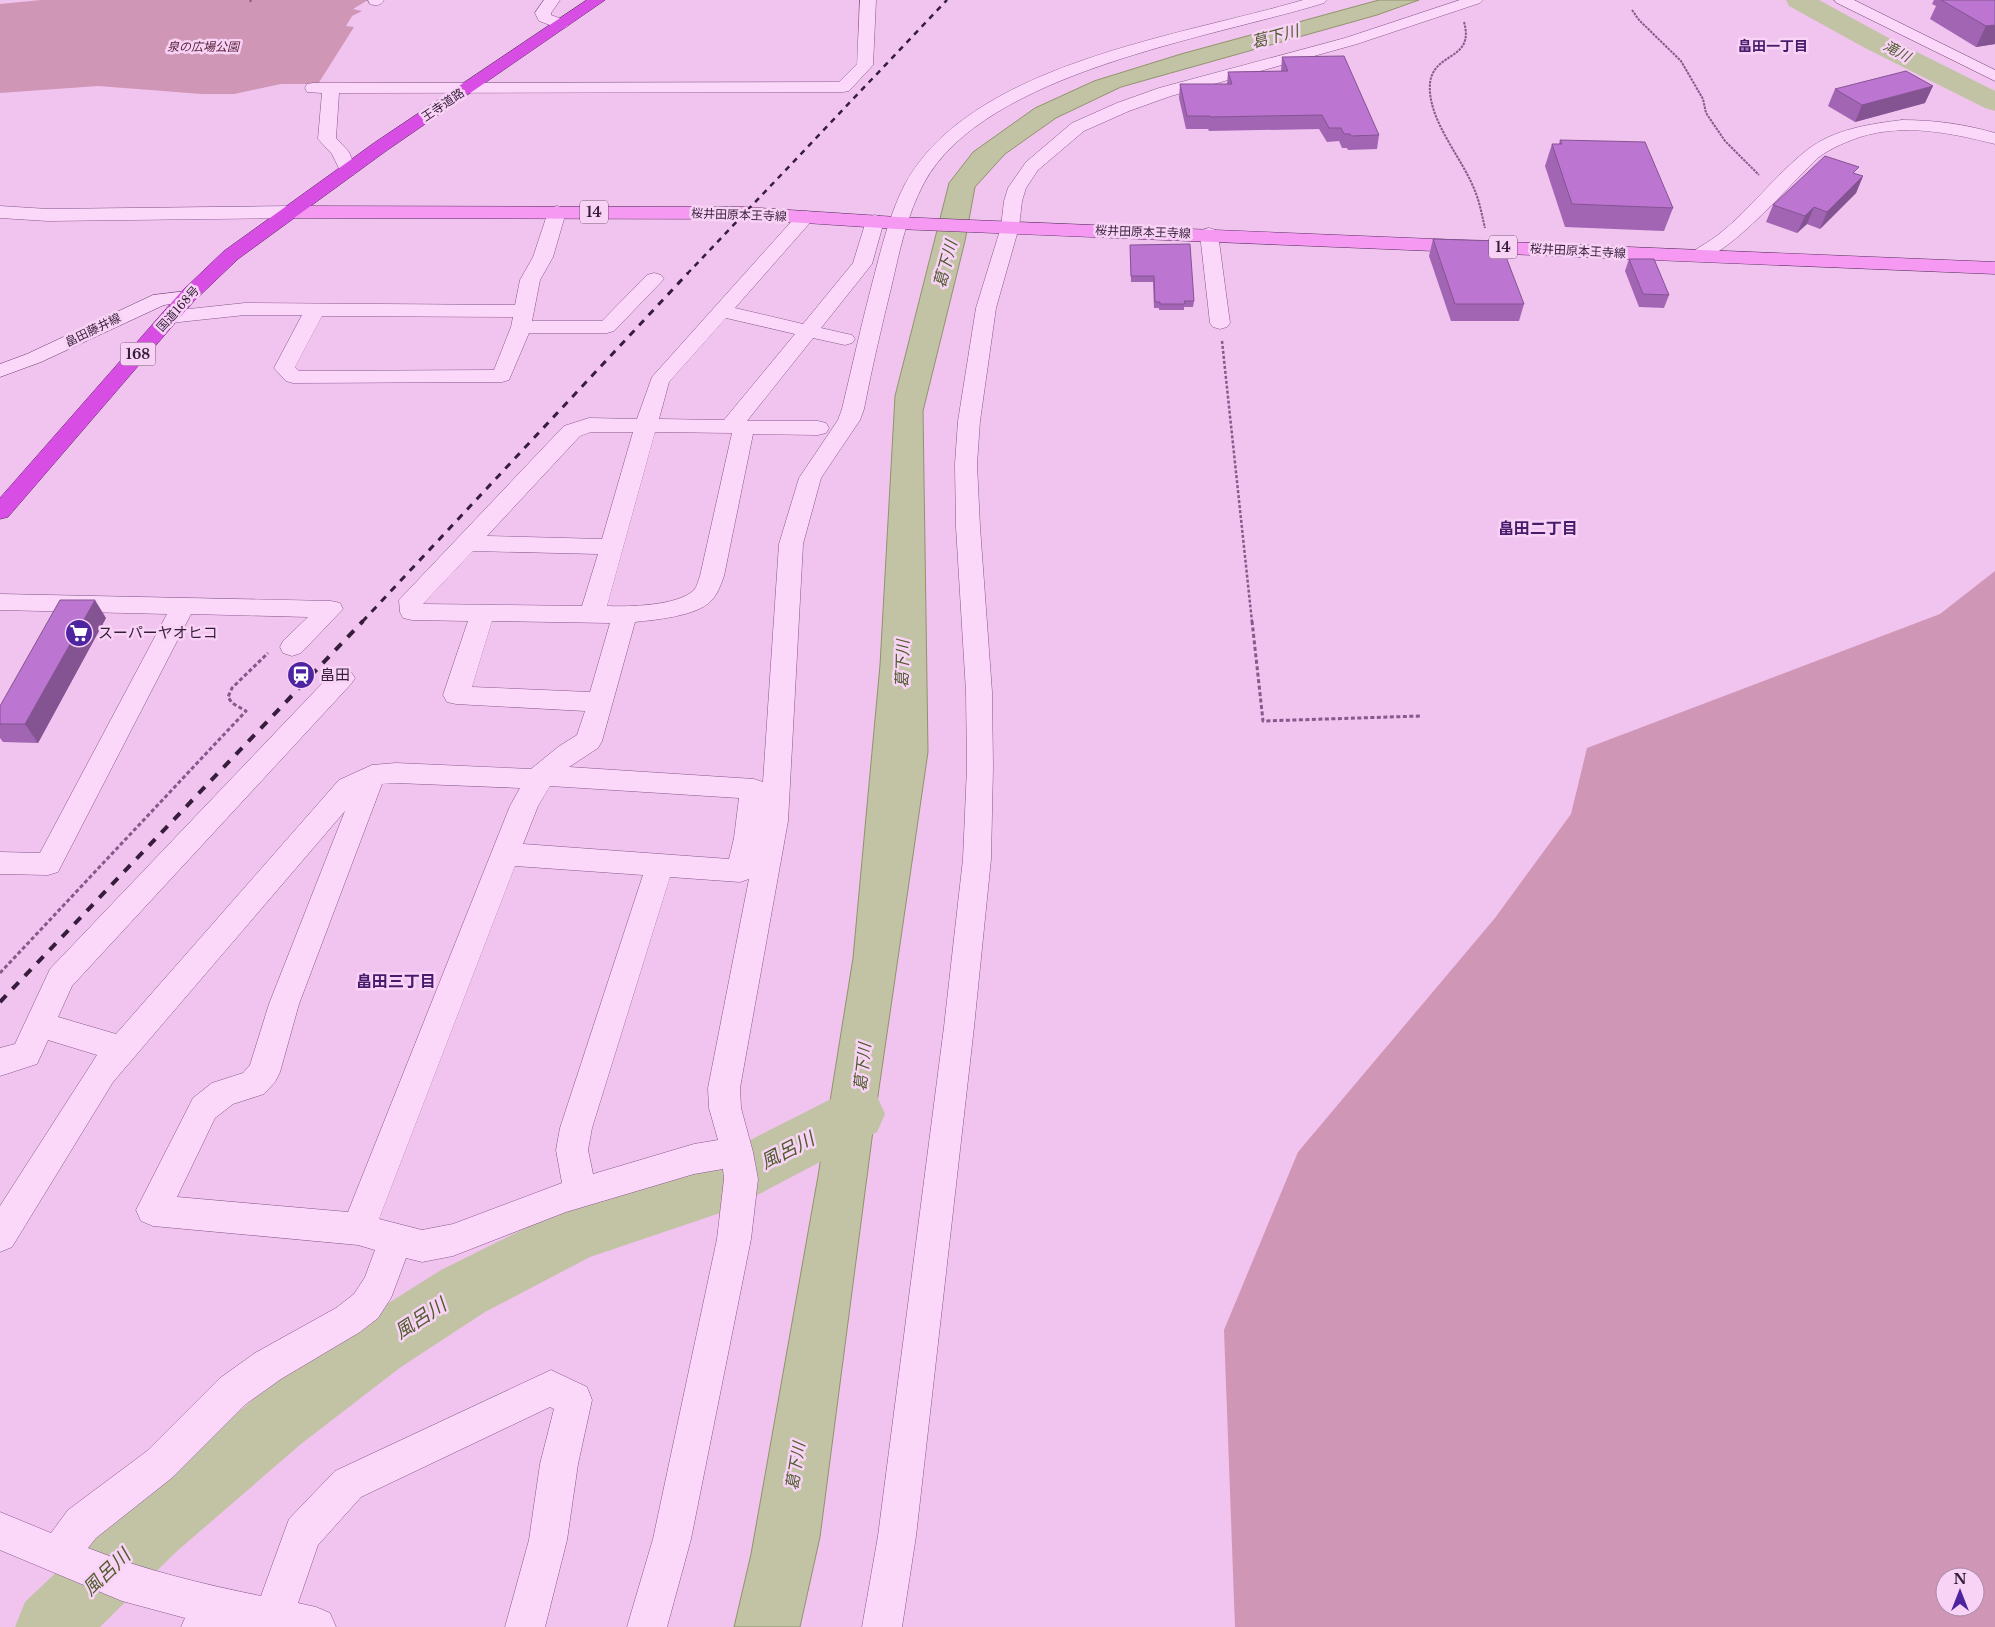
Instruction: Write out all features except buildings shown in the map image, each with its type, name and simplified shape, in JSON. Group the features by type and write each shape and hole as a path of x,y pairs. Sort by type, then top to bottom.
{"highway":[{"name":"王寺道路","path":"291,212 348,170 597,0"},
{"name":"国道168号","path":"0,512 187,297 231,255 291,212"}],"main road":[{"name":"桜井田原本王寺線","path":"291,212 744,213 886,222 1995,268"}],"street":[{"path":"552,0 543,13 544,18 561,24"},
{"path":"313,88 843,87 865,65 868,0"},
{"path":"818,428 737,427 646,426 589,425 572,431 411,600 412,612 625,615 655,611 688,603 701,597 712,576 737,427 808,330 862,264 886,222 915,183 932,155 981,115 1027,89 1072,69 1122,52 1319,0"},
{"path":"882,1627 899,1516 959,1027 976,859 980,767 980,692 968,527 966,464 969,421 986,308 1010,227 1013,201 1017,188 1032,166 1078,127 1123,107 1165,92 1351,40 1474,0"},
{"path":"1842,0 1995,76"},
{"path":"331,88 327,139 340,152 348,170"},
{"path":"1699,256 1725,239 1814,154 1829,143 1844,136 1907,125 1926,125 1968,131 1995,139"},
{"path":"0,212 48,215 291,212"},
{"path":"315,309 284,368 293,376 502,376 522,319 530,280 543,257 557,212"},
{"path":"592,615 659,381 806,217"},
{"path":"647,1627 672,1539 734,1239 741,1179 738,1152 725,1108 724,1088 774,821 791,544 810,478 848,420 853,409 886,222"},
{"path":"1210,234 1220,323"},
{"path":"170,317 245,309 315,309 522,319 607,327 654,279"},
{"name":"畠田藤井線","path":"0,371 34,358 147,304 171,297 187,297"},
{"path":"721,311 845,339"},
{"path":"467,543 612,547"},
{"path":"0,602 331,609 283,648"},
{"path":"0,864 48,864 183,606"},
{"path":"483,612 456,695 600,702"},
{"path":"358,1229 524,806 540,777 565,754 588,741 625,615"},
{"path":"0,1062 26,1054 61,978 342,678"},
{"path":"0,1236 102,1072 349,787 372,775 396,773 540,777 754,790 748,838 740,871 505,854"},
{"path":"372,775 284,1004 264,1072 253,1084 223,1093 204,1108 153,1210 358,1229 422,1246 452,1240 581,1193 694,1159 738,1152"},
{"path":"581,1193 572,1150 576,1128 660,865"},
{"path":"40,1025 121,1049"},
{"path":"59,1554 82,1524 160,1464 233,1391 268,1366 348,1320 366,1306 380,1286 396,1239"},
{"path":"273,1618 302,1534 348,1484 551,1388 574,1400 559,1464 548,1540 525,1627"},
{"path":"0,1531 206,1616 273,1618 316,1627"}],"path":[{"path":"1456,6 1467,34 1464,44 1459,50 1433,73 1430,92 1431,106 1474,191 1493,247"},
{"path":"1632,10 1639,20 1681,61 1703,99 1706,113 1731,147 1759,173 1763,203"},
{"path":"1220,323 1263,721 1421,716"},
{"path":"0,972 246,711 232,703 228,697 232,688 283,648"}],"green space":[{"name":"泉の広場公園","path":"41,0 368,0 353,9 362,11 352,16 346,26 354,27 318,84 281,84 234,94 202,94 98,86 0,93 0,4"},
{"path":"1995,571 1995,1627 1235,1627 1224,1330 1298,1152 1495,918 1571,814 1587,748 1940,614"}],"water":[{"name":"葛下川","path":"1379,0 1419,0 1377,15 1121,87 1056,118 1005,154 975,187 965,241 923,411 928,752 874,1123 820,1537 800,1627 734,1627 751,1554 818,1176 853,958 880,665 895,396 949,183 973,152 1035,108 1094,81 1181,54"}],"waterway":[{"name":"滝川","path":"1799,0 1875,42 1995,102"},
{"name":"風呂川","path":"50,1627 152,1528 278,1421 379,1345 463,1291 575,1234 708,1191 857,1114"}],"railway":[{"path":"687,274 947,0"},
{"path":"362,622 688,273"},
{"path":"0,1002 363,621"}],"place":[{"name":"スーパーヤオヒコ","path":"79,633"},
{"name":"畠田","path":"301,675"}],"district":[{"name":"畠田一丁目","path":"1773,46"},
{"name":"畠田二丁目","path":"1538,528"},
{"name":"畠田三丁目","path":"396,981"}]}
